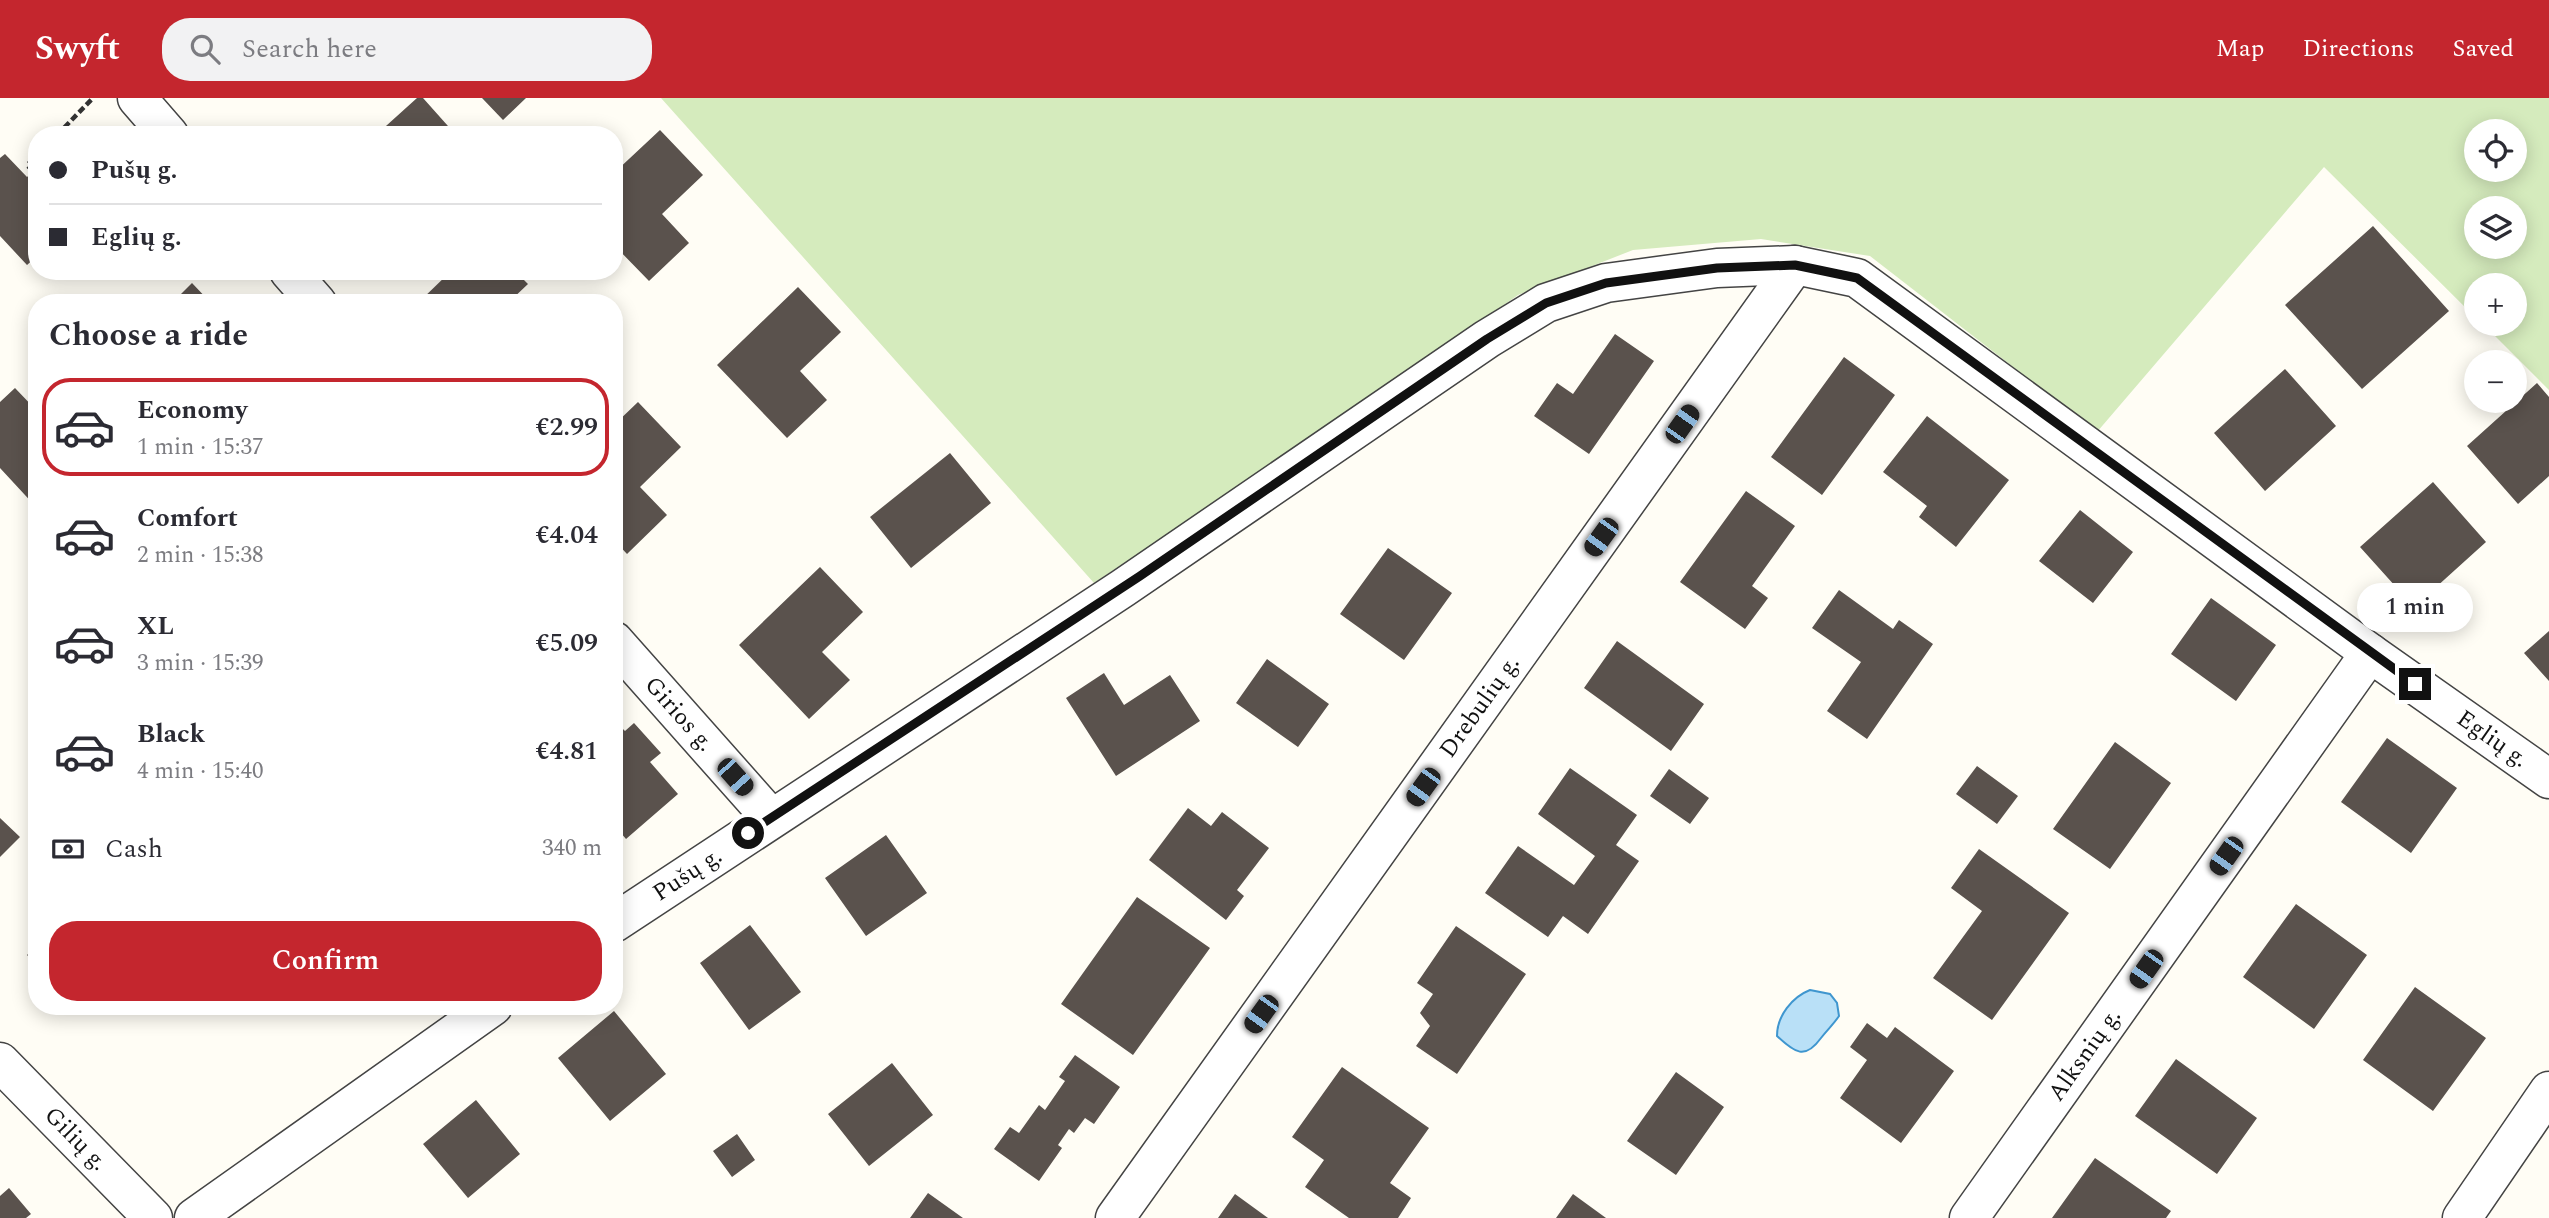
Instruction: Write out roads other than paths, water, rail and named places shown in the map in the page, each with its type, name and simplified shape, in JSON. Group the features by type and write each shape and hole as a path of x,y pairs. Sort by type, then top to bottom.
{"street":[{"path":"137,98 161,126"},
{"name":"Pušų g.","path":"623,917 1133,581 1487,339 1546,303 1606,283 1717,268 1795,265 1857,278"},
{"name":"Drebulių g.","path":"1115,1218 1795,265"},
{"name":"Eglių g.","path":"1857,278 2371,653 2549,779"},
{"path":"297,280 309,294"},
{"name":"Girios g.","path":"623,651 771,818"},
{"name":"Alksnių g.","path":"1969,1218 2371,653"},
{"path":"194,1218 480,1015"},
{"name":"Gilių g.","path":"0,1062 153,1218"},
{"path":"2462,1218 2549,1091"}],"water":[{"path":"1810,990 1830,994 1837,1003 1839,1016 1815,1045 1805,1052 1800,1052 1789,1047 1777,1036 1778,1029 1787,1008 1797,997"}]}
